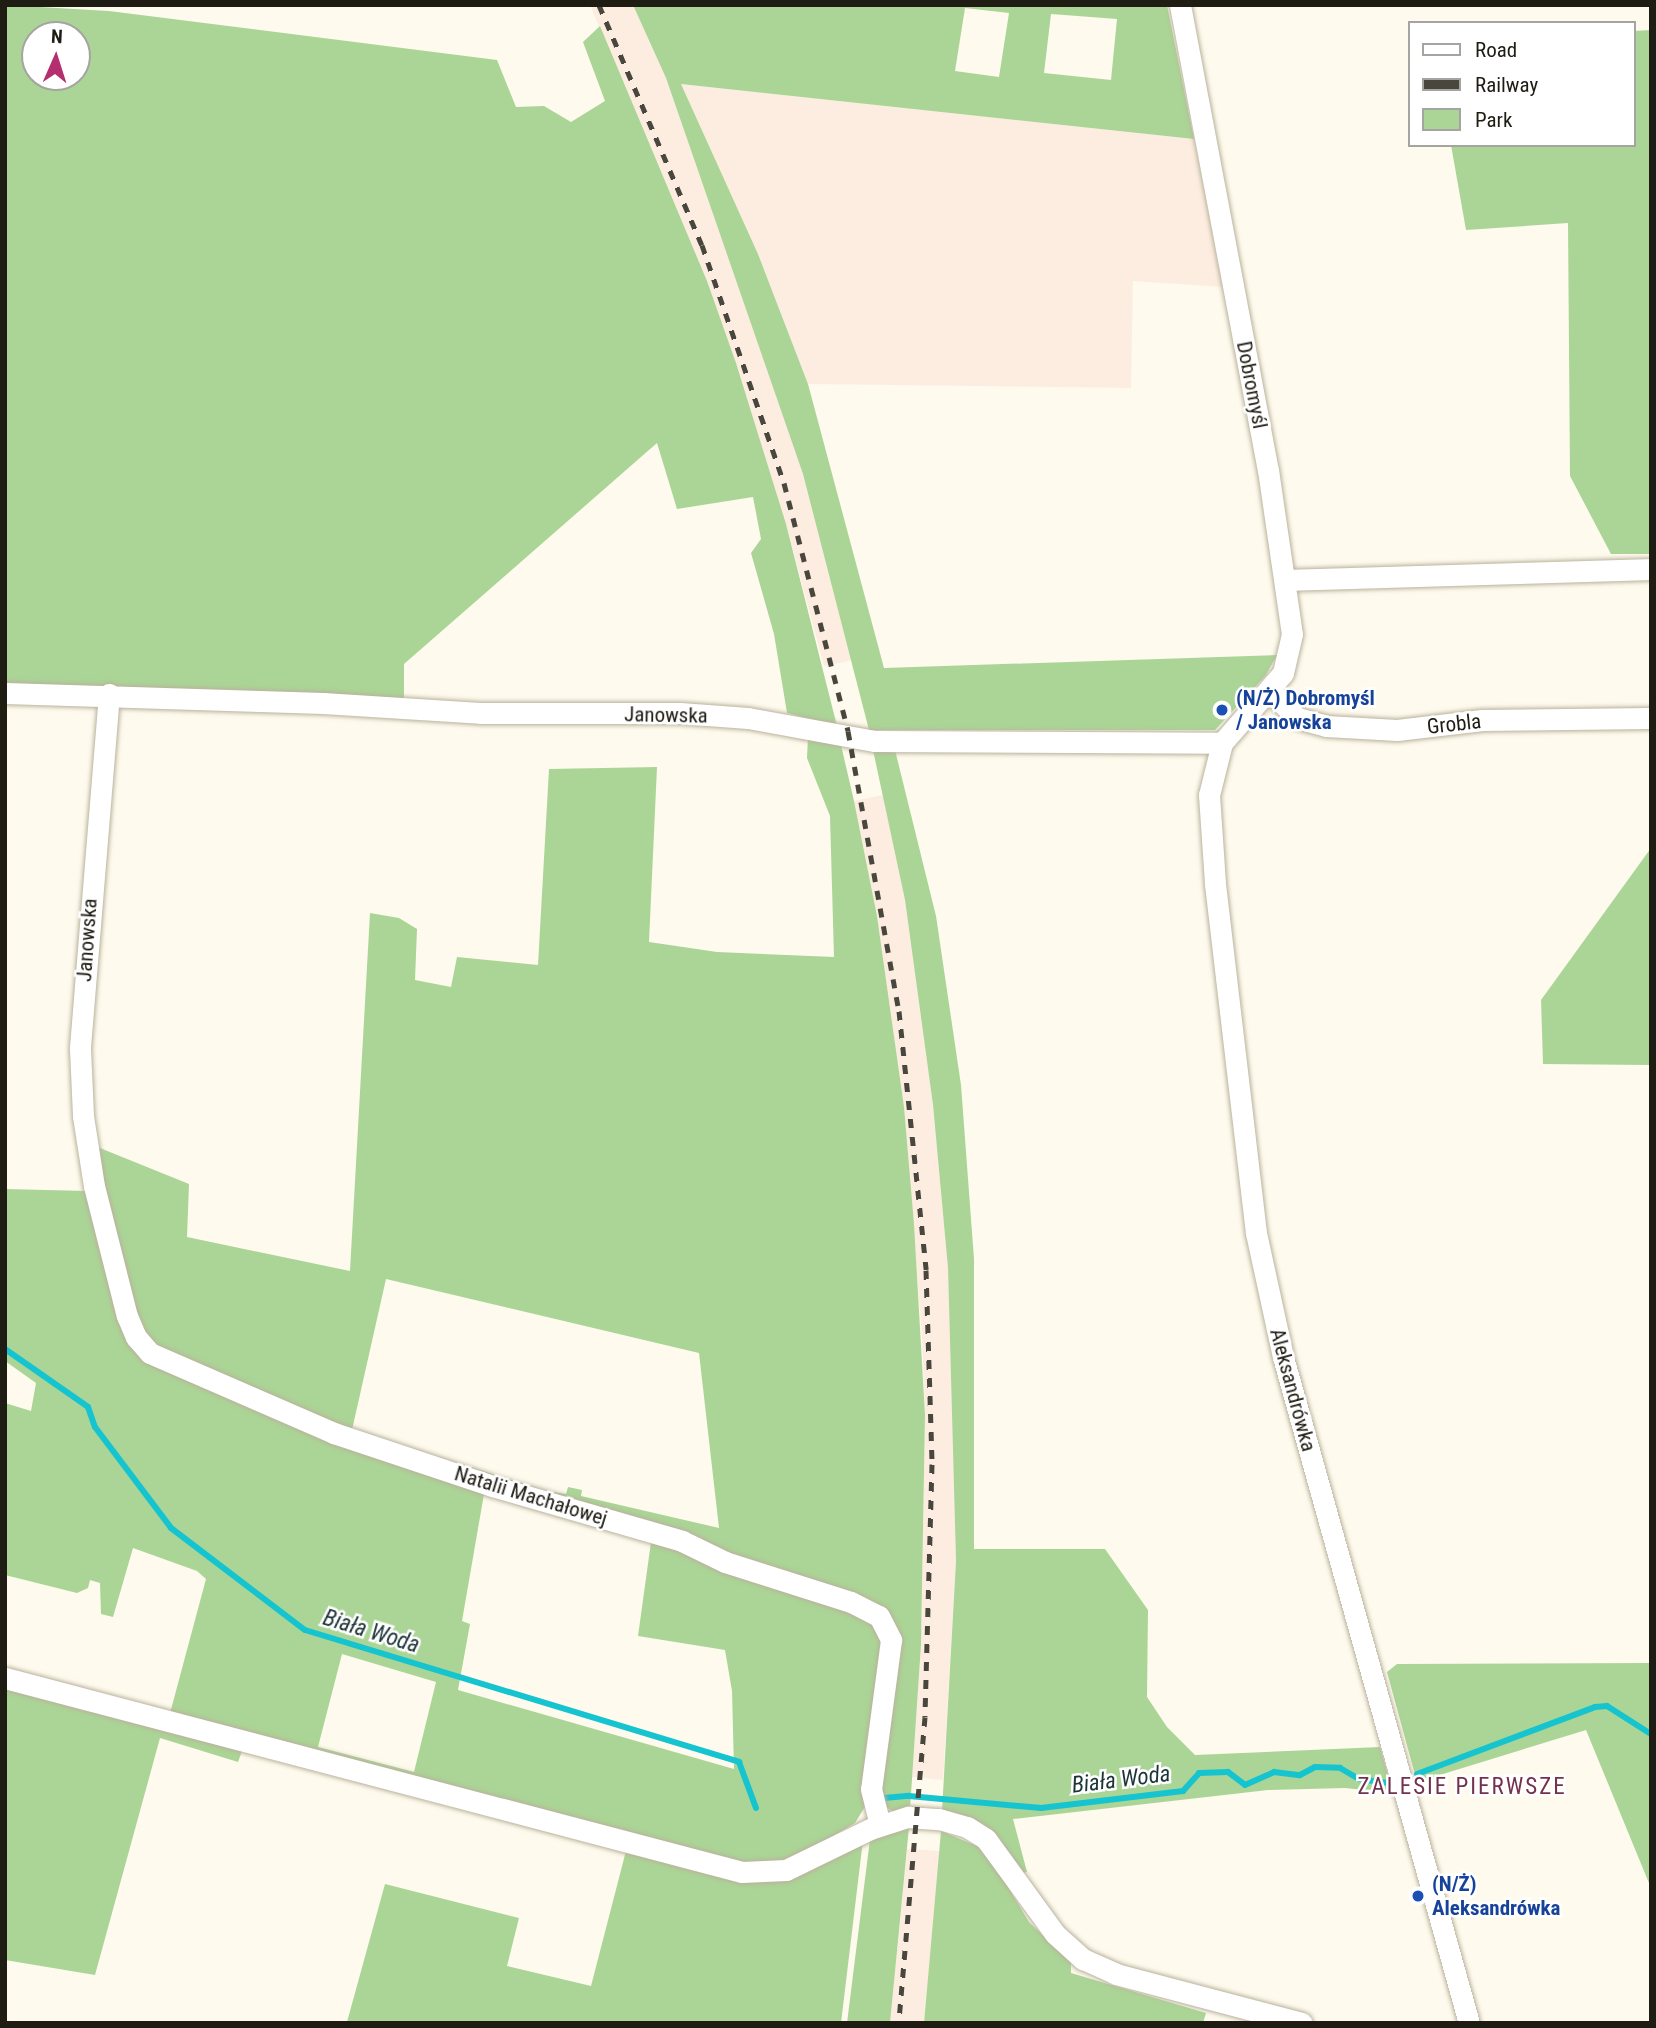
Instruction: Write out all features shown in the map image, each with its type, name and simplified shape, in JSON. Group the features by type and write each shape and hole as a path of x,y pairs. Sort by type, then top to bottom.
{"street":[{"name":"Dobromyśl","path":"1180,5 1286,580 1292,644 1288,662 1270,691 1222,743"},
{"path":"1286,580 1651,569"},
{"name":"Grobla","path":"1270,691 1297,718 1326,726 1397,730 1482,720 1651,718"},
{"name":"Janowska","path":"5,693 109,694 480,713 680,713 748,718 875,741 1222,743"},
{"name":"Janowska","path":"94,1186 83,1116 80,1049 109,694"},
{"name":"Aleksandrówka","path":"1222,743 1210,781 1210,828 1256,1233 1290,1382 1469,2023"},
{"name":"Natalii Machałowej","path":"94,1186 127,1316 150,1353 334,1433 492,1486 682,1541 725,1562 879,1616 891,1640 871,1789 880,1825"},
{"path":"5,1678 742,1872 786,1870 880,1825 908,1817 939,1819 967,1827 986,1839 1055,1934 1083,1959 1116,1974 1302,2023"}],"shaded area":[{"path":"590,5 633,5 666,78 804,474 853,660 824,666 786,524 707,281"},
{"path":"681,84 1194,139 1223,287 1133,281 1131,388 808,384 758,254"},
{"path":"883,795 905,900 933,1105 948,1268 956,1561 943,1780 912,1777 921,1645 925,1415 922,1338 904,1107 877,916 854,801"},
{"path":"907,1849 940,1851 924,2023 890,2023"}],"green space":[{"path":"5,5 109,11 497,60 516,107 544,106 571,122 605,101 583,42 600,26 707,281 736,363 786,524 837,726 787,713 774,634 751,553 761,539 753,497 677,509 657,443 404,664 404,699 5,683"},
{"path":"633,5 1167,5 1194,139 681,84 758,254 808,384 884,668 1277,655 1266,675 1215,730 869,730 803,474 666,78","holes":["965,8 1009,13 999,77 955,71","1051,14 1117,19 1111,80 1044,73"]},
{"path":"1651,30 1651,554 1611,554 1570,476 1568,223 1466,230 1451,147 1635,147 1635,31"},
{"path":"808,737 841,745 877,916 904,1107 914,1224 925,1415 921,1645 910,1809 894,1812 881,1804 885,1613 335,1428 153,1348 141,1334 95,1146 189,1184 187,1237 350,1271 370,913 399,918 417,929 415,980 451,987 457,957 538,965 549,769 657,767 649,942 717,952 834,957 830,816 807,758","holes":["386,1279 699,1353 719,1528 581,1496 582,1490 568,1487 566,1494 546,1491 352,1430"]},
{"path":"873,750 895,750 936,916 961,1085 974,1259 974,1549 1105,1549 1148,1610 1147,1697 1167,1727 1195,1755 1380,1747 1393,1793 1345,1788 1268,1790 1013,1819 1027,1872 1023,1873 1009,1854 942,1811 956,1561 948,1268 933,1105 905,900"},
{"path":"1651,848 1651,1065 1543,1064 1541,1000"},
{"path":"5,1189 87,1191 145,1357 875,1620 882,1632 866,1805 855,1823 798,1857 764,1867 169,1717 206,1579 197,1571 133,1548 113,1617 101,1614 100,1583 90,1580 88,1588 77,1593 5,1575 5,1403 31,1411 36,1383 5,1361","holes":["484,1494 651,1542 638,1636 725,1650 732,1691 734,1769 458,1690 470,1624 462,1621","342,1654 436,1682 414,1772 318,1747"]},
{"path":"1651,1663 1651,1888 1586,1730 1417,1782 1387,1672 1397,1664"},
{"path":"5,1685 242,1751 238,1762 160,1738 95,1975 5,1960"},
{"path":"909,1827 890,2023 847,2023 870,1839"},
{"path":"941,1831 977,1846 996,1867 1029,1922 1071,1963 1071,1973 1206,2013 1203,2023 924,2023"},
{"path":"863,1840 841,2023 347,2022 385,1884 519,1918 507,1966 591,1986 627,1847 747,1879"}],"waterway":[{"name":"Biała Woda","path":"5,1349 88,1407 95,1427 171,1528 305,1630 739,1762 756,1808"},
{"name":"Biała Woda","path":"1417,1774 1595,1707 1607,1706 1651,1734"},
{"name":"Biała Woda","path":"884,1798 909,1796 1041,1808 1183,1791 1199,1773 1228,1772 1245,1785 1274,1772 1300,1775 1315,1767 1340,1768 1359,1779 1386,1783"}],"railway":[{"path":"599,5 702,245 784,483 848,731 899,1011 926,1270 932,1464 925,1717 899,2023"}],"place":[{"name":"(N/Ż) Dobromyśl / Janowska","path":"1222,710"},
{"name":"(N/Ż) Aleksandrówka","path":"1418,1896"}],"district":[{"name":"ZALESIE PIERWSZE","path":"1462,1787"}]}
